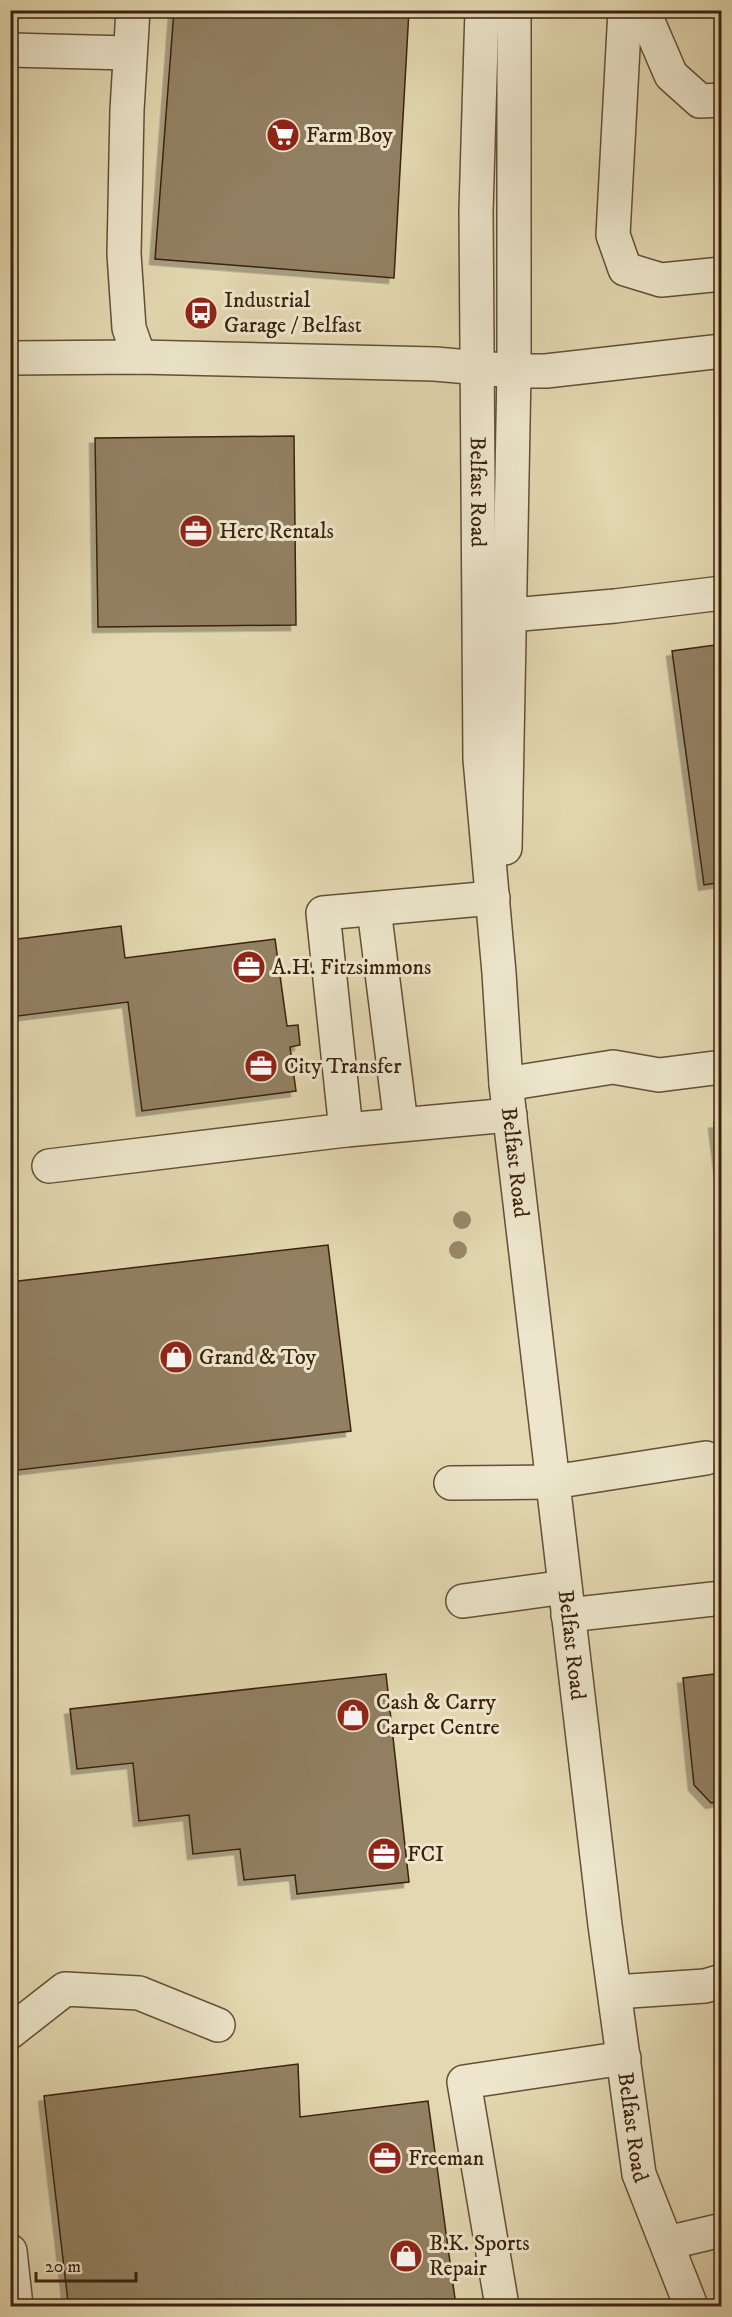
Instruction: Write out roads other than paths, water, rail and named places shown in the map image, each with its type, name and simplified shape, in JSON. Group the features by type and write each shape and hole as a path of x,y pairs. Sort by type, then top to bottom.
{"street":[{"path":"133,10 129,53 124,254 129,328 139,357"},
{"name":"Belfast Road","path":"483,10 476,211 476,367 507,803 500,973"},
{"name":"Belfast Road","path":"514,10 514,371 495,616 480,759 500,973 508,1099 567,1601 639,2174 691,2307"},
{"path":"625,10 613,235 625,269 661,280 722,274"},
{"path":"643,10 671,75 700,101 722,100"},
{"path":"10,50 129,53"},
{"path":"10,358 139,357 435,364 514,371 546,371 722,351"},
{"path":"495,616 720,593"},
{"path":"346,1130 323,913 493,898"},
{"path":"374,909 401,1124"},
{"path":"49,1166 401,1124 508,1099 613,1067 659,1075 722,1067"},
{"path":"451,1483 553,1482 706,1458"},
{"path":"463,1601 722,1598"},
{"path":"615,1992 705,1986 722,1981"},
{"path":"10,2032 64,1989 139,1993 218,2025"},
{"path":"502,2307 464,2082 624,2058"},
{"path":"667,2243 722,2230"},
{"path":"10,2252 16,2307"}],"place":[{"name":"Farm Boy","path":"283,135"},
{"name":"Industrial Garage / Belfast","path":"201,313"},
{"name":"Herc Rentals","path":"196,531"},
{"name":"A.H. Fitzsimmons","path":"249,967"},
{"name":"City Transfer","path":"261,1066"},
{"name":"Grand & Toy","path":"176,1357"},
{"name":"Cash & Carry Carpet Centre","path":"353,1715"},
{"name":"FCI","path":"384,1854"},
{"name":"Freeman","path":"385,2158"},
{"name":"B.K. Sports Repair","path":"406,2256"}]}
